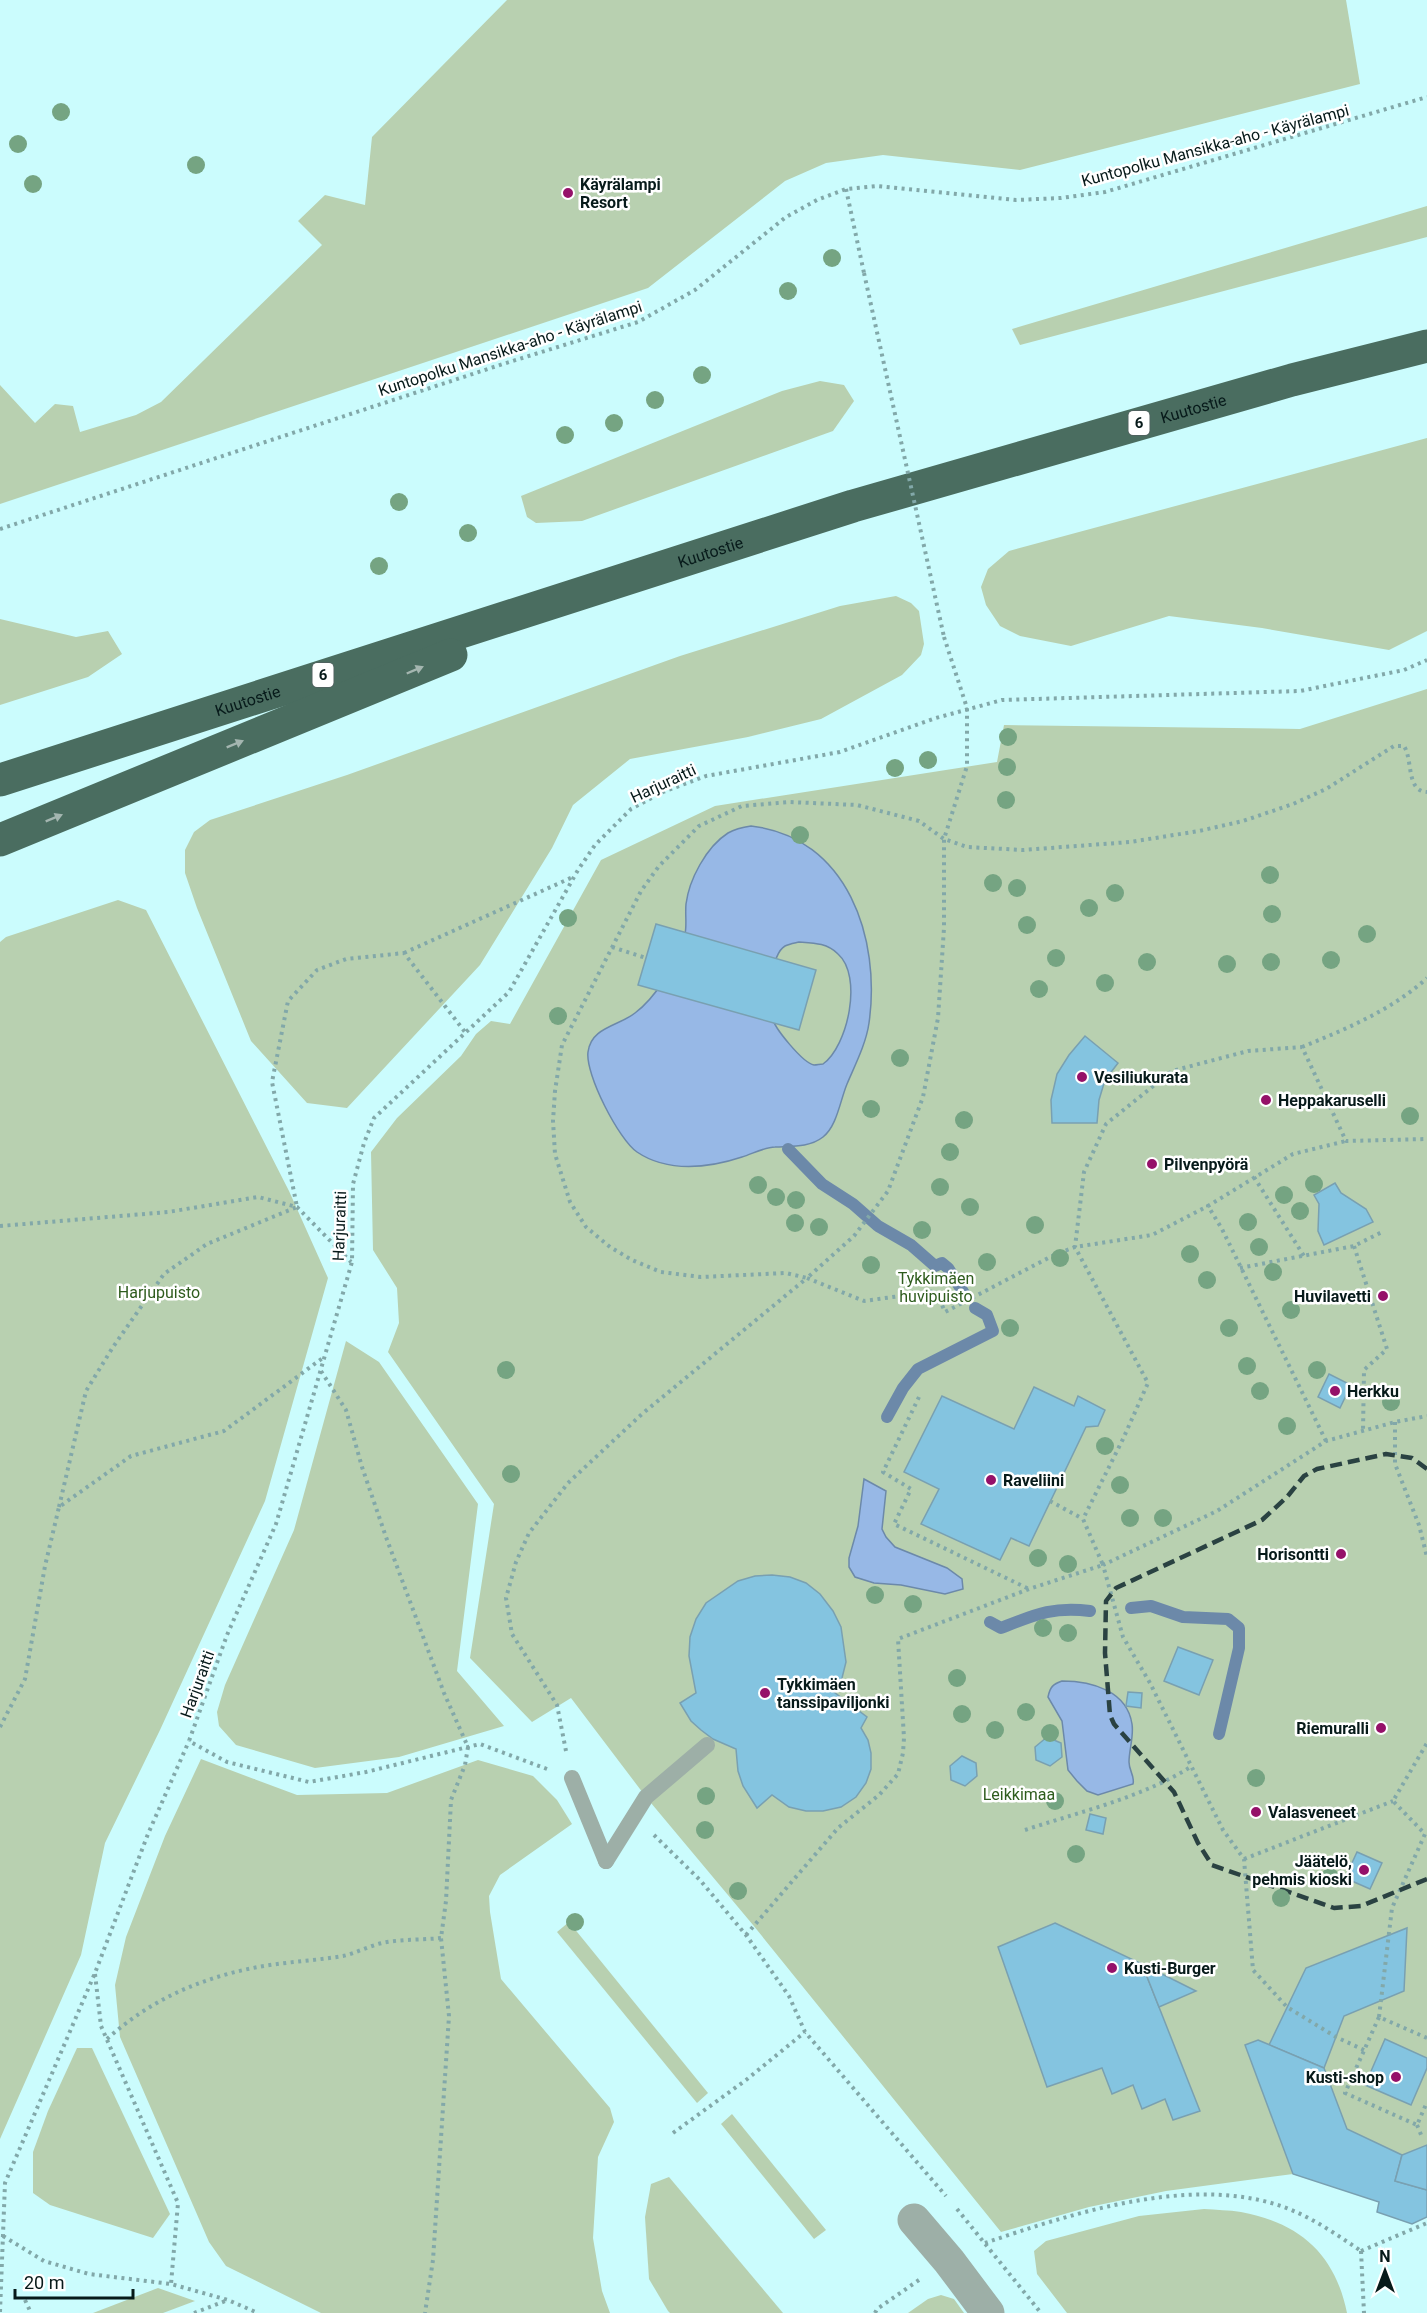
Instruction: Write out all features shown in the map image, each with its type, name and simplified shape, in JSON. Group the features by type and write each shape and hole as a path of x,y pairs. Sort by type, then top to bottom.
{"highway":[{"name":"Kuutostie","path":"0,780 853,506 1292,380 1427,346"},
{"path":"0,840 335,704 647,572"}],"street":[{"path":"914,2220 949,2260 988,2313"}],"lane":[{"path":"572,1778 606,1861 646,1797 707,1745"}],"path":[{"name":"Kuntopolku Mansikka-aho - Käyrälampi","path":"0,529 503,363 638,322 695,291 786,218 817,200 846,189 877,186 1016,200 1060,198 1104,192 1427,97"},
{"path":"572,1778 557,1704 512,1634 506,1598 516,1562 529,1533 568,1483 642,1414 807,1278 854,1236 888,1191 923,1097 938,1018 945,928 944,839 967,766 967,708 945,637 846,189"},
{"name":"Harjuraitti","path":"572,1778 480,1744 366,1772 309,1782 228,1762 189,1741 227,1635 276,1524 352,1262 353,1184 364,1143 374,1118 509,992 595,844 631,809 663,792 706,776 840,752 967,708 1002,700 1300,691 1404,670 1427,660"},
{"path":"1427,792 1420,792 1414,786 1408,753 1404,746 1394,746 1326,789 1243,822 1130,842 1023,850 967,847 944,839 918,821 857,805 789,802 742,806 699,826 673,850 640,891 562,1045 555,1091 555,1154 570,1202 586,1227 610,1247 661,1272 701,1278 786,1273 807,1278 864,1300 936,1291 945,1312 1053,1255 1075,1247 1152,1235 1208,1206 1293,1154 1346,1141 1427,1139"},
{"path":"297,1207 272,1082 288,1001 317,970 346,959 405,953 574,877"},
{"path":"612,947 646,958"},
{"path":"405,953 465,1032"},
{"path":"1083,1519 1148,1383 1075,1247 1084,1172 1106,1124 1173,1071 1248,1051 1302,1047 1374,1015 1410,993 1427,978"},
{"path":"1302,1047 1346,1141"},
{"path":"1254,1178 1304,1256"},
{"path":"0,1226 168,1212 258,1197 297,1207 352,1262"},
{"path":"1208,1206 1326,1441"},
{"path":"0,1727 25,1679 45,1566 86,1391 113,1347 164,1274 207,1244 297,1207"},
{"path":"1240,1268 1354,1246 1384,1231"},
{"path":"1354,1246 1387,1348 1364,1370 1363,1431"},
{"path":"59,1507 131,1456 224,1431 324,1356"},
{"path":"321,1370 346,1410 362,1467 386,1537 444,1693 468,1747 465,1765 451,1800 446,1901 441,1938 449,2016 433,2260 425,2313"},
{"path":"918,1396 883,1472 911,1489 894,1524 1029,1589"},
{"path":"746,1935 838,1828 879,1795 898,1774 904,1738 898,1639 1029,1589 1103,1565 1217,1511 1326,1441 1395,1422 1427,1416"},
{"path":"1395,1422 1395,1464 1419,1525 1427,1557"},
{"path":"1050,1501 1083,1519 1103,1565 1123,1637 1150,1683 1223,1830 1244,1859 1253,1970 1287,2007 1336,2037 1364,2050"},
{"path":"0,2312 5,2183 95,1973 148,1834 189,1741"},
{"path":"1244,1859 1393,1801 1427,1743"},
{"path":"1025,1830 1163,1782 1192,1766"},
{"path":"1393,1801 1426,1835 1392,1908 1379,2017 1345,2093 1417,2125 1422,2137"},
{"path":"636,1816 699,1880 746,1935 789,1996 805,2032 948,2198"},
{"path":"107,2039 119,2028 164,1998 213,1978 253,1968 345,1955 383,1943 441,1938"},
{"path":"95,1973 101,2026 178,2203 171,2284"},
{"path":"1379,2017 1427,2038"},
{"path":"673,2133 746,2080 805,2032"},
{"path":"1417,2125 1427,2102"},
{"path":"986,2242 1091,2211 1152,2197 1204,2195 1246,2199 1280,2206 1308,2218 1361,2251"},
{"path":"956,2207 1041,2313"},
{"path":"1361,2251 1427,2223"},
{"path":"3,2236 44,2261 89,2274 171,2284 228,2300 258,2313"},
{"path":"1361,2251 1364,2313"},
{"path":"26,2300 31,2313"},
{"path":"194,2313 228,2300"}],"green space":[{"name":"Käyrälampi Resort","path":"507,0 1346,0 1360,84 1020,170 883,155 826,163 785,181 648,288 0,504 0,385 35,423 55,404 73,406 80,432 136,415 161,402 322,245 298,221 325,195 365,205 372,137"},
{"path":"1427,206 1427,237 1020,345 1012,329"},
{"path":"820,381 844,385 854,401 833,431 582,521 536,523 527,517 521,496 782,391"},
{"path":"1427,438 1427,631 1389,650 1262,628 1169,616 1071,646 1020,636 1000,626 986,605 981,587 988,569 1009,551"},
{"path":"896,596 911,603 919,611 924,644 921,655 902,675 821,719 748,737 630,759 573,805 552,848 480,965 347,1108 307,1103 251,1041 185,873 185,850 194,832 210,820 347,775 680,656 840,606"},
{"path":"0,619 76,637 108,631 122,654 88,677 0,705"},
{"name":"Tykkimäen huvipuisto","path":"1427,689 1427,2206 1411,2212 1293,2174 1166,2191 1089,2207 1001,2232 753,1925 646,1797 571,1698 532,1722 470,1658 494,1504 388,1352 399,1323 397,1288 373,1250 371,1152 397,1118 461,1056 476,1034 491,1021 510,1024 601,860 715,806 997,762 1004,725 1300,729"},
{"name":"Harjupuisto","path":"118,900 146,910 289,1191 328,1278 265,1501 160,1730 105,1843 81,1955 0,2139 0,942 6,937"},
{"path":"346,1341 379,1362 478,1504 457,1671 504,1726 399,1757 315,1768 236,1745 219,1726 217,1712 225,1685 294,1530"},
{"path":"201,1759 297,1795 387,1793 478,1760 533,1776 557,1800 572,1824 500,1875 489,1896 490,1912 501,1979 610,2108 614,2122 598,2157 593,2238 602,2291 610,2313 321,2313 226,2266 209,2242 120,2037 115,1985 126,1937 165,1836"},
{"path":"569,1922 708,2093 697,2103 557,1932"},
{"path":"77,2048 92,2048 170,2214 153,2238 50,2205 33,2193 33,2152 48,2111"},
{"path":"732,2114 826,2230 814,2239 721,2124"},
{"path":"669,2177 783,2313 670,2313 668,2311 649,2279 645,2217 651,2184"},
{"path":"1204,2209 1236,2211 1262,2217 1297,2233 1312,2244 1334,2274 1347,2313 1067,2313 1037,2274 1034,2251 1046,2241 1139,2216"},
{"path":"158,2288 195,2301 163,2313 93,2313"},
{"path":"941,2295 954,2299 964,2313 908,2313 928,2299"}],"water":[{"path":"751,826 784,834 812,850 834,871 851,897 863,927 869,958 871,991 868,1031 835,1120 828,1132 818,1141 800,1146 767,1148 729,1161 702,1166 675,1166 662,1163 637,1152 613,1121 592,1075 588,1052 590,1044 600,1032 639,1010 662,984 684,939 688,895 700,865 720,839 739,828","holes":["799,942 820,944 834,950 846,964 850,978 851,994 845,1027 832,1055 823,1064 809,1063 796,1052 772,1017 771,990 776,959 785,946"]},
{"path":"864,1479 886,1491 882,1529 895,1547 947,1568 962,1579 963,1589 945,1594 901,1585 874,1583 855,1577 849,1567 849,1558 858,1526"},
{"path":"1062,1681 1096,1686 1116,1696 1123,1703 1132,1724 1129,1762 1133,1784 1098,1795 1087,1791 1068,1770 1062,1721 1048,1697 1052,1686"}],"building":[{"path":"656,924 816,970 799,1030 638,985"},
{"name":"Vesiliukurata","path":"1085,1036 1118,1063 1105,1080 1099,1100 1097,1123 1052,1123 1051,1100 1057,1074"},
{"name":"Huvilavetti","path":"1335,1183 1341,1193 1366,1209 1373,1222 1324,1245 1318,1231 1319,1204 1314,1195"},
{"name":"Herkku","path":"1329,1374 1351,1385 1340,1408 1318,1397"},
{"name":"Raveliini","path":"1034,1387 1074,1406 1078,1396 1105,1410 1098,1426 1086,1427 1029,1546 1011,1538 1000,1560 921,1524 939,1489 904,1472 942,1396 1014,1429"},
{"name":"Tykkimäen tanssipaviljonki","path":"755,1576 790,1577 806,1583 820,1594 833,1611 841,1627 846,1662 842,1678 834,1692 867,1717 861,1728 868,1740 871,1769 866,1783 856,1797 841,1807 823,1811 806,1811 789,1807 772,1795 757,1808 743,1786 738,1771 736,1749 713,1739 701,1730 691,1721 680,1703 696,1693 689,1656 690,1637 696,1619 706,1603 738,1581"},
{"path":"1178,1647 1213,1660 1199,1695 1164,1681"},
{"path":"1128,1692 1142,1693 1141,1708 1126,1706"},
{"path":"1047,1737 1061,1743 1062,1757 1050,1766 1036,1760 1035,1747"},
{"path":"962,1756 976,1763 977,1776 965,1786 951,1780 950,1766"},
{"path":"1090,1814 1106,1818 1103,1834 1086,1830"},
{"name":"Jäätelö, pehmis kioski","path":"1357,1852 1382,1863 1370,1889 1345,1878"},
{"path":"1055,1923 1142,1964 1200,2111 1173,2120 1165,2099 1142,2109 1133,2085 1112,2094 1102,2068 1047,2087 998,1947"},
{"path":"1407,1928 1404,1991 1344,2016 1324,2068 1269,2045 1306,1968"},
{"path":"1142,1964 1196,1991 1159,2007"},
{"name":"Kusti-shop","path":"1385,2039 1427,2058 1427,2068 1411,2105 1365,2085"},
{"path":"1258,2040 1324,2068 1347,2129 1402,2155 1395,2181 1427,2190 1427,2217 1412,2224 1377,2212 1379,2202 1293,2174 1245,2045"},
{"path":"1427,2145 1427,2190 1395,2181 1402,2155"}],"waterway":[{"path":"788,1149 822,1184 853,1204 878,1226 911,1245 935,1266 942,1263 948,1268 965,1295"},
{"path":"887,1417 903,1388 918,1369 993,1331 987,1315 975,1308"},
{"path":"1131,1608 1151,1606 1183,1617 1228,1619 1239,1628 1239,1648 1219,1734"},
{"path":"990,1622 1001,1628 1054,1611 1090,1611"}],"railway":[{"path":"1427,1469 1412,1458 1386,1454 1317,1469 1304,1476 1287,1497 1262,1520 1116,1588 1106,1601 1105,1653 1110,1715 1114,1724 1174,1792 1198,1843 1212,1865 1334,1908 1361,1906 1427,1879"}],"place":[{"name":"Käyrälampi Resort","path":"568,193"},
{"name":"Vesiliukurata","path":"1082,1077"},
{"name":"Heppakaruselli","path":"1266,1100"},
{"name":"Pilvenpyörä","path":"1152,1164"},
{"name":"Huvilavetti","path":"1383,1296"},
{"name":"Herkku","path":"1335,1391"},
{"name":"Raveliini","path":"991,1480"},
{"name":"Horisontti","path":"1341,1554"},
{"name":"Tykkimäen tanssipaviljonki","path":"765,1693"},
{"name":"Riemuralli","path":"1381,1728"},
{"name":"Valasveneet","path":"1256,1812"},
{"name":"Jäätelö, pehmis kioski","path":"1364,1870"},
{"name":"Kusti-Burger","path":"1112,1968"},
{"name":"Kusti-shop","path":"1396,2077"}],"park label":[{"name":"Leikkimaa","path":"1019,1794"}]}
